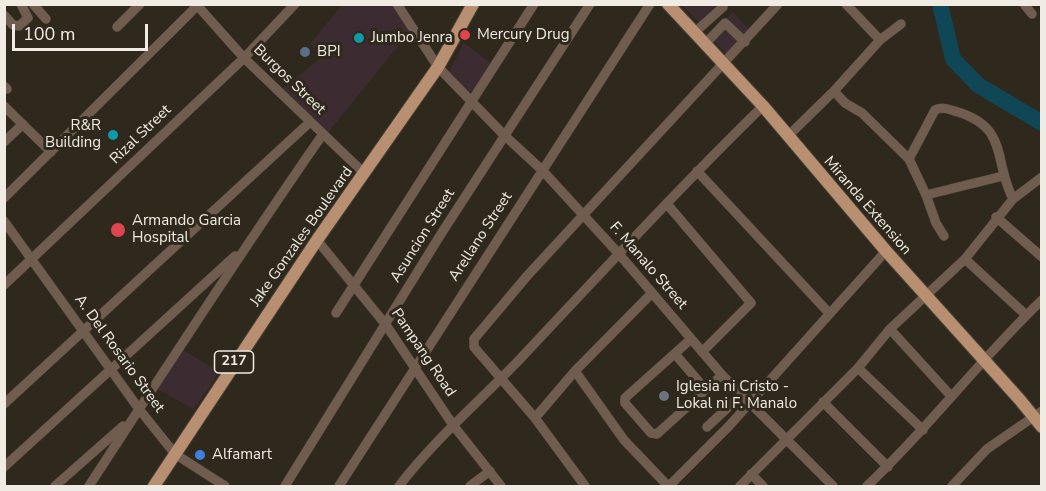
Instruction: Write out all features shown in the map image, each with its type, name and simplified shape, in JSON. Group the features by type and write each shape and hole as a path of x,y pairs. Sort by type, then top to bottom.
{"main road":[{"name":"Jake Gonzales Boulevard","path":"154,486 317,240 438,68 474,4"},
{"name":"Miranda Extension","path":"669,4 704,45 763,106 926,296 985,361 1038,414 1041,427"}],"street":[{"path":"4,15 13,25 19,26 28,18 21,4"},
{"path":"33,4 46,20"},
{"path":"117,27 140,4"},
{"name":"Rizal Street","path":"4,285 244,58 296,4"},
{"name":"F. Manalo Street","path":"396,4 438,68 472,104 542,170 619,254 722,375 833,486"},
{"path":"336,313 534,4"},
{"name":"Asuncion Street","path":"285,486 504,135 590,4"},
{"name":"Arellano Street","path":"339,486 650,4"},
{"path":"585,486 536,418 474,347 474,339 527,276 724,66 778,4"},
{"path":"846,4 880,40"},
{"path":"1024,4 1032,14"},
{"path":"4,198 197,5"},
{"name":"Burgos Street","path":"197,5 244,58 365,174"},
{"path":"694,33 723,7"},
{"path":"704,45 725,23 745,42"},
{"path":"788,136 834,91 880,40 901,24"},
{"path":"834,91 862,113 909,159 936,223 944,236"},
{"path":"4,106 51,152"},
{"path":"399,486 453,425 502,378 696,171 763,106"},
{"path":"909,159 935,110 944,108 980,121 988,130 999,152 1002,176 1013,199"},
{"path":"4,404 310,122"},
{"path":"4,142 23,124"},
{"path":"89,486 243,249 323,134"},
{"path":"696,171 829,313"},
{"path":"926,195 1002,176"},
{"path":"740,486 784,439 858,368 890,329 965,259 996,217 1013,199 1041,177"},
{"path":"667,204 751,303 702,352"},
{"path":"996,217 1041,257"},
{"name":"A. Del Rosario Street","path":"4,221 139,409 175,454 225,486"},
{"name":"Pampang Road","path":"317,240 386,325 453,425 501,486"},
{"path":"4,467 243,249"},
{"path":"575,371 624,440 668,486 748,403 886,251"},
{"path":"965,259 1026,315"},
{"path":"536,418 575,371 652,293"},
{"path":"867,486 923,430 951,396 1041,300"},
{"path":"890,329 951,396"},
{"path":"691,339 625,398 626,403 638,418 651,433 657,434 722,375"},
{"path":"675,354 706,390"},
{"path":"858,368 923,430"},
{"path":"707,427 741,395"},
{"path":"823,402 888,467"},
{"path":"952,486 987,449 1038,414"},
{"path":"55,486 131,419"},
{"path":"470,486 490,471"},
{"path":"751,474 763,486"}],"shaded area":[{"path":"342,5 392,5 410,31 326,135 280,91 323,56 310,44"},
{"path":"682,5 716,5 699,22"},
{"path":"733,12 751,32 728,56 709,35"},
{"path":"464,43 493,65 474,97 449,71"},
{"path":"183,350 219,372 194,409 157,389"}],"waterway":[{"path":"940,4 953,59 978,85 1042,123"}],"place":[{"name":"Mercury Drug","path":"465,35"},
{"name":"Jumbo Jenra","path":"359,38"},
{"name":"BPI","path":"305,52"},
{"name":"R&R Building","path":"113,135"},
{"name":"Armando Garcia Hospital","path":"118,230"},
{"name":"Iglesia ni Cristo - Lokal ni F. Manalo","path":"664,396"},
{"name":"Alfamart","path":"200,455"}]}
